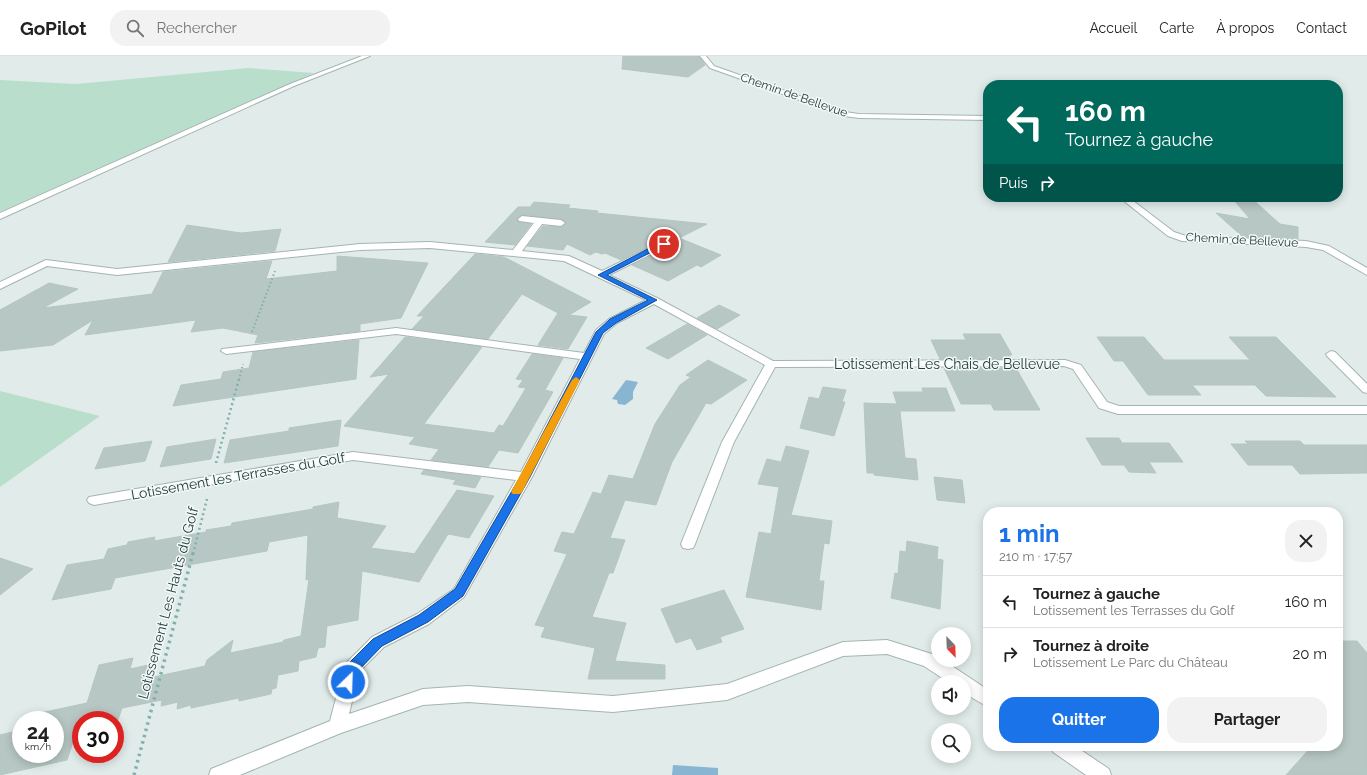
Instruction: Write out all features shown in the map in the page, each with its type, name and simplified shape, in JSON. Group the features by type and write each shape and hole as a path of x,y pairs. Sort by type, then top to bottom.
{"street":[{"path":"0,216 292,85 367,56"},
{"name":"Chemin de Bellevue","path":"703,56 712,67 844,114 859,116 983,118"},
{"name":"Chemin de Bellevue","path":"1129,202 1171,234 1185,239 1306,244 1326,248 1367,272"},
{"path":"522,219 561,223"},
{"path":"516,253 540,221"},
{"path":"602,275 664,244"},
{"path":"0,286 46,262 117,272 360,247 430,245 566,258 654,300 771,364 728,442 688,544"},
{"path":"338,726 351,669 378,642 424,619 459,593 525,477 600,332 613,321 654,300"},
{"path":"226,351 378,332 396,332 588,357"},
{"path":"1331,354 1367,390"},
{"name":"Lotissement Les Chais de Bellevue","path":"771,364 1065,363 1077,368 1103,405 1118,410 1367,410"},
{"name":"Lotissement les Terrasses du Golf","path":"94,500 353,456 525,477"},
{"path":"218,775 338,726 423,697 468,694 613,704 727,692 844,649 887,647 928,660 951,675"},
{"path":"971,688 983,696"},
{"path":"1066,751 1102,775"}],"path":[{"name":"Lotissement Les Hauts du Golf","path":"134,775 247,349 263,299 282,255"}],"green space":[{"path":"249,68 314,73 0,212 0,80 76,84"},
{"path":"0,391 100,416 0,487"}],"water":[{"path":"626,380 638,382 633,392 633,399 625,405 618,404 617,400 612,399"},
{"path":"673,765 718,768 718,775 672,775"}],"building":[{"path":"623,56 699,56 705,65 688,77 622,69"},
{"path":"534,202 570,205 568,208 598,211 597,213 707,224 679,238 721,255 701,267 697,265 668,281 632,265 668,247 668,241 660,241 621,260 605,253 602,254 596,252 590,255 567,244 563,250 527,246 543,226 561,227 566,223 561,219 522,215 517,219 518,222 531,224 515,245 485,242 518,207 530,207"},
{"path":"1236,202 1256,202 1280,224 1298,227 1298,239 1243,237 1216,213 1250,219"},
{"path":"187,225 241,233 281,229 275,251 168,262"},
{"path":"475,254 504,257 591,302 569,315 587,317 568,349 538,345 558,313 522,294 488,339 412,329 424,316 417,316"},
{"path":"337,256 428,263 401,318 360,324 360,331 255,343 258,335 223,328 191,332 196,320 85,335 93,320 53,345 0,351 0,310 49,283 78,289 43,308 152,294 163,272 272,261 266,279 337,271"},
{"path":"719,305 740,315 717,329 697,318"},
{"path":"687,324 707,335 668,359 646,348"},
{"path":"963,334 1000,334 1012,355 1009,355 1011,359 940,359 931,340 966,340"},
{"path":"405,337 482,347 424,424 494,433 499,425 503,426 526,388 518,387 523,380 516,379 532,354 563,358 545,390 553,392 518,453 499,450 488,467 431,460 439,449 409,444 415,437 344,426 389,374 370,377"},
{"path":"1097,337 1144,337 1164,360 1250,360 1229,337 1276,337 1336,397 1266,396 1255,385 1192,385 1201,395 1148,395 1123,361 1114,361"},
{"path":"359,340 356,379 173,406 181,385 221,379 223,372 249,368 253,352"},
{"path":"708,360 747,380 711,404 706,403 672,462 656,505 625,500 610,538 625,540 613,573 609,573 592,617 626,623 615,661 665,665 665,679 588,679 595,648 541,637 545,627 535,625 567,554 554,551 562,532 574,534 593,492 601,494 609,475 633,479 655,424 680,385 691,377 686,375"},
{"path":"944,368 1016,368 1040,410 994,410 991,404 961,404"},
{"path":"823,387 846,390 842,402 845,402 834,436 800,428 809,397 819,399"},
{"path":"922,388 946,388 955,411 900,411 905,458 916,459 918,480 867,473 864,403 897,404 893,392 923,392"},
{"path":"341,420 338,446 224,463 230,440 289,431 289,428"},
{"path":"1086,438 1119,438 1122,443 1169,443 1183,462 1149,462 1156,473 1129,472 1124,465 1102,465"},
{"path":"216,439 211,459 160,467 167,447"},
{"path":"152,441 145,461 95,469 104,448"},
{"path":"1245,441 1300,441 1304,445 1367,445 1367,473 1300,474 1292,465 1248,465 1231,444 1248,444"},
{"path":"786,446 809,451 791,515 832,521 829,544 824,543 819,581 824,581 821,610 746,597 759,532 771,534 779,487 758,484 767,459 781,462"},
{"path":"424,470 481,477 475,488 453,484 456,480 421,474"},
{"path":"934,477 962,480 965,503 937,500"},
{"path":"457,490 494,496 469,538 448,534 419,582 362,571 358,620 327,626 325,647 318,648 316,657 299,661 298,671 278,675 276,688 272,689 271,694 239,701 239,698 191,708 191,705 177,709 178,702 161,706 162,700 122,708 121,711 72,711 72,745 67,760 64,761 64,711 49,711 87,703 99,665 133,658 130,669 153,664 149,678 205,666 207,660 233,640 230,653 283,642 284,640 301,636 309,579 306,580 308,535 269,542 267,551 115,578 111,589 52,600 67,565 104,559 108,549 127,545 128,542 155,537 154,541 206,532 206,530 231,526 232,523 313,509 313,507 339,502 337,518 386,526 371,548 424,555 415,553"},
{"path":"907,541 938,547 937,559 943,560 940,609 891,598 895,573 898,574 900,551 906,552"},
{"path":"0,558 33,569 0,595"},
{"path":"724,590 744,629 720,637 722,642 697,650 691,638 676,643 661,609"},
{"path":"1343,641 1357,641 1367,653 1367,775 1286,775 1308,751 1343,751"},
{"path":"12,732 12,763 54,763 0,775 0,735"}],"slow traffic":[{"path":"517,492 576,380"}],"route":[{"path":"348,682 351,669 378,642 424,619 459,593 525,477 600,332 613,321 654,300 602,275 664,244"}]}
